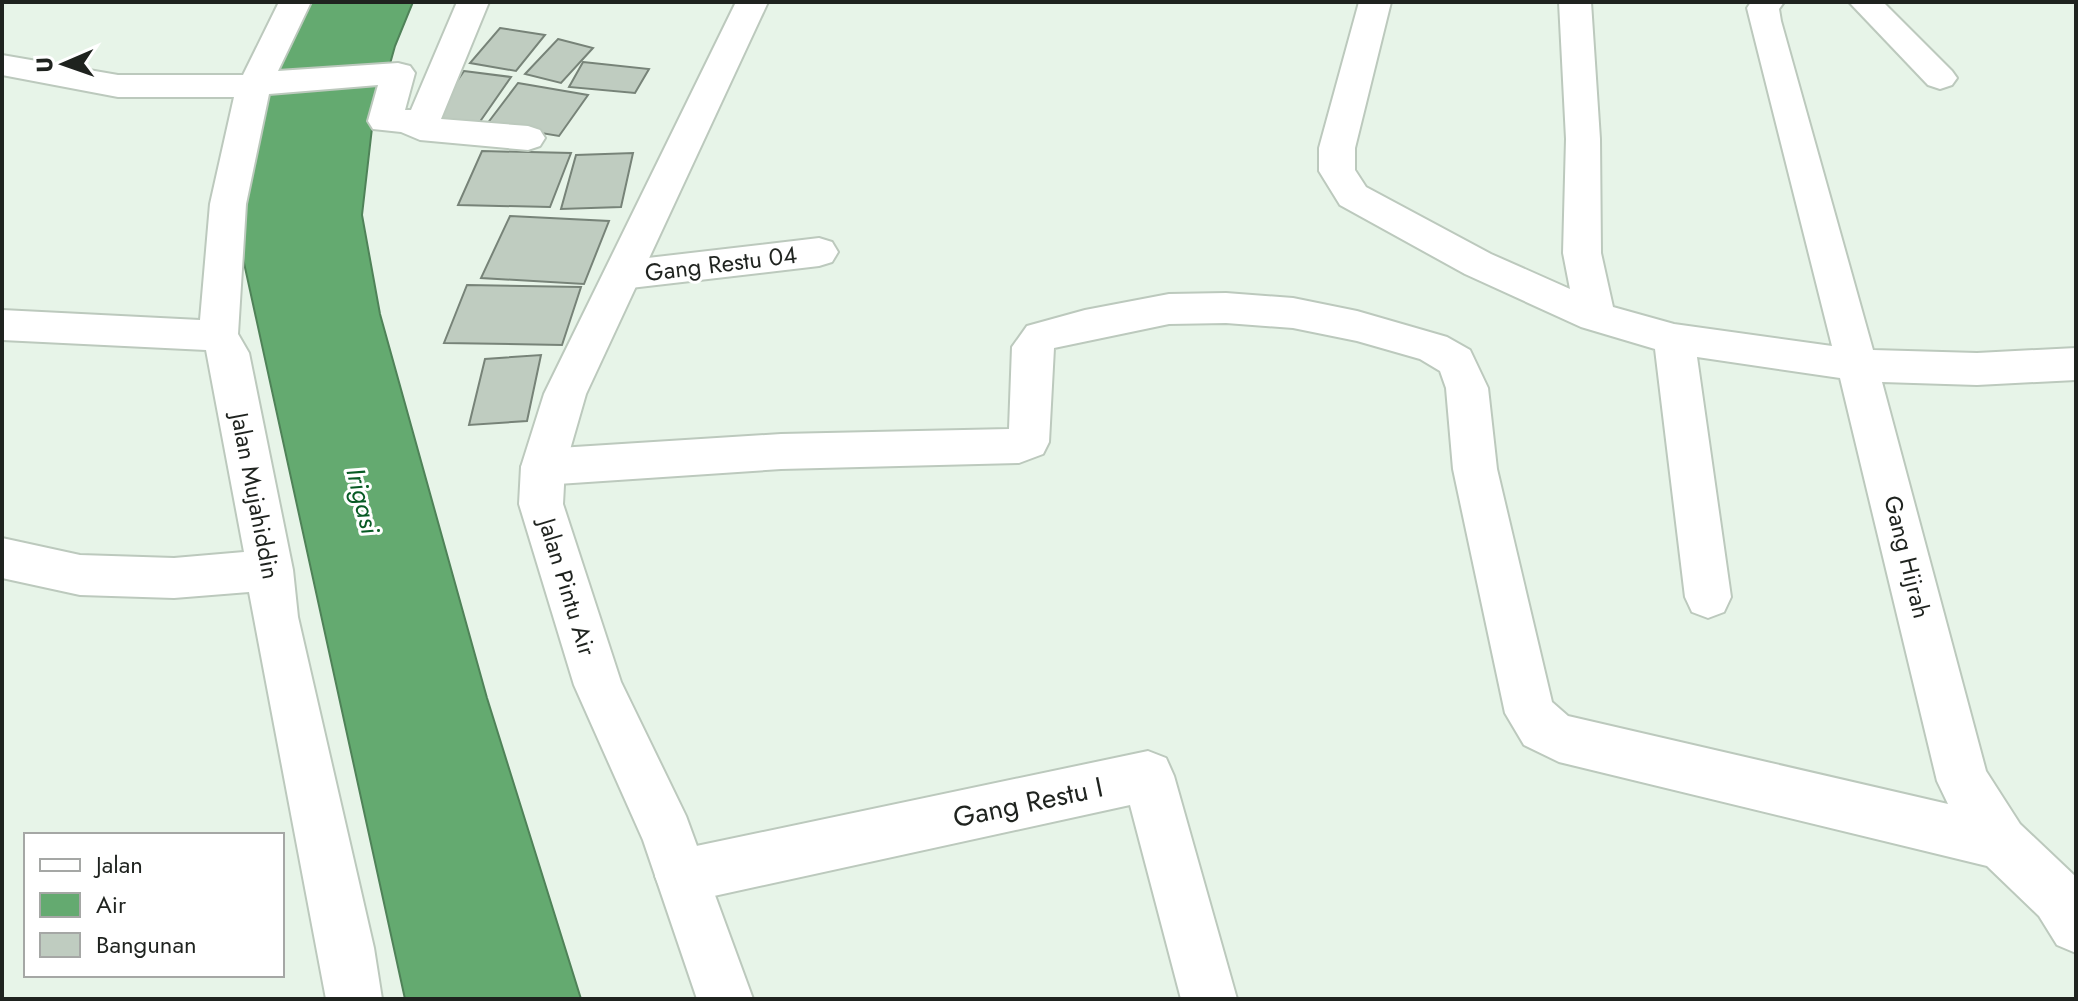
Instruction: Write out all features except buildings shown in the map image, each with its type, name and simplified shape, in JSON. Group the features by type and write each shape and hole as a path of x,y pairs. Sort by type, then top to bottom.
{"street":[{"name":"Jalan Mujahiddin","path":"295,2 272,83 239,146 228,204 218,336 229,353 270,570 275,617 350,974"},
{"path":"420,129 473,2"},
{"name":"Jalan Pintu Air","path":"725,999 667,835 598,685 541,504 543,467 565,394 752,2"},
{"path":"1375,2 1337,148 1337,171 1353,196 1478,264 1595,317 1674,339 1857,365 1977,369 2076,364"},
{"path":"1575,2 1583,139 1582,253 1595,317"},
{"name":"Gang Hijrah","path":"1768,2 1763,8 1765,21 1963,781 2001,843 2058,897 2076,926"},
{"path":"1865,2 1940,78"},
{"path":"2,65 118,86 272,83 398,73 385,121 409,121 420,129 528,138"},
{"name":"Gang Restu 04","path":"622,275 819,252"},
{"path":"543,467 705,453 880,445 1019,446 1028,442 1030,434 1032,347 1041,337 1169,309 1226,308 1280,312 1357,326 1433,348 1456,361 1467,388 1475,469 1530,713 1542,728 1559,738 2001,843"},
{"path":"2,325 218,336"},
{"path":"1674,339 1708,597"},
{"path":"2,558 80,575 174,578 270,570"},
{"name":"Gang Restu I","path":"682,876 1148,776 1209,999"},
{"path":"327,999 350,974"}],"water":[{"name":"Irigasi","path":"309,2 413,2 395,46 372,128 362,215 380,314 487,698 581,999 405,999 239,240 259,107"}]}
